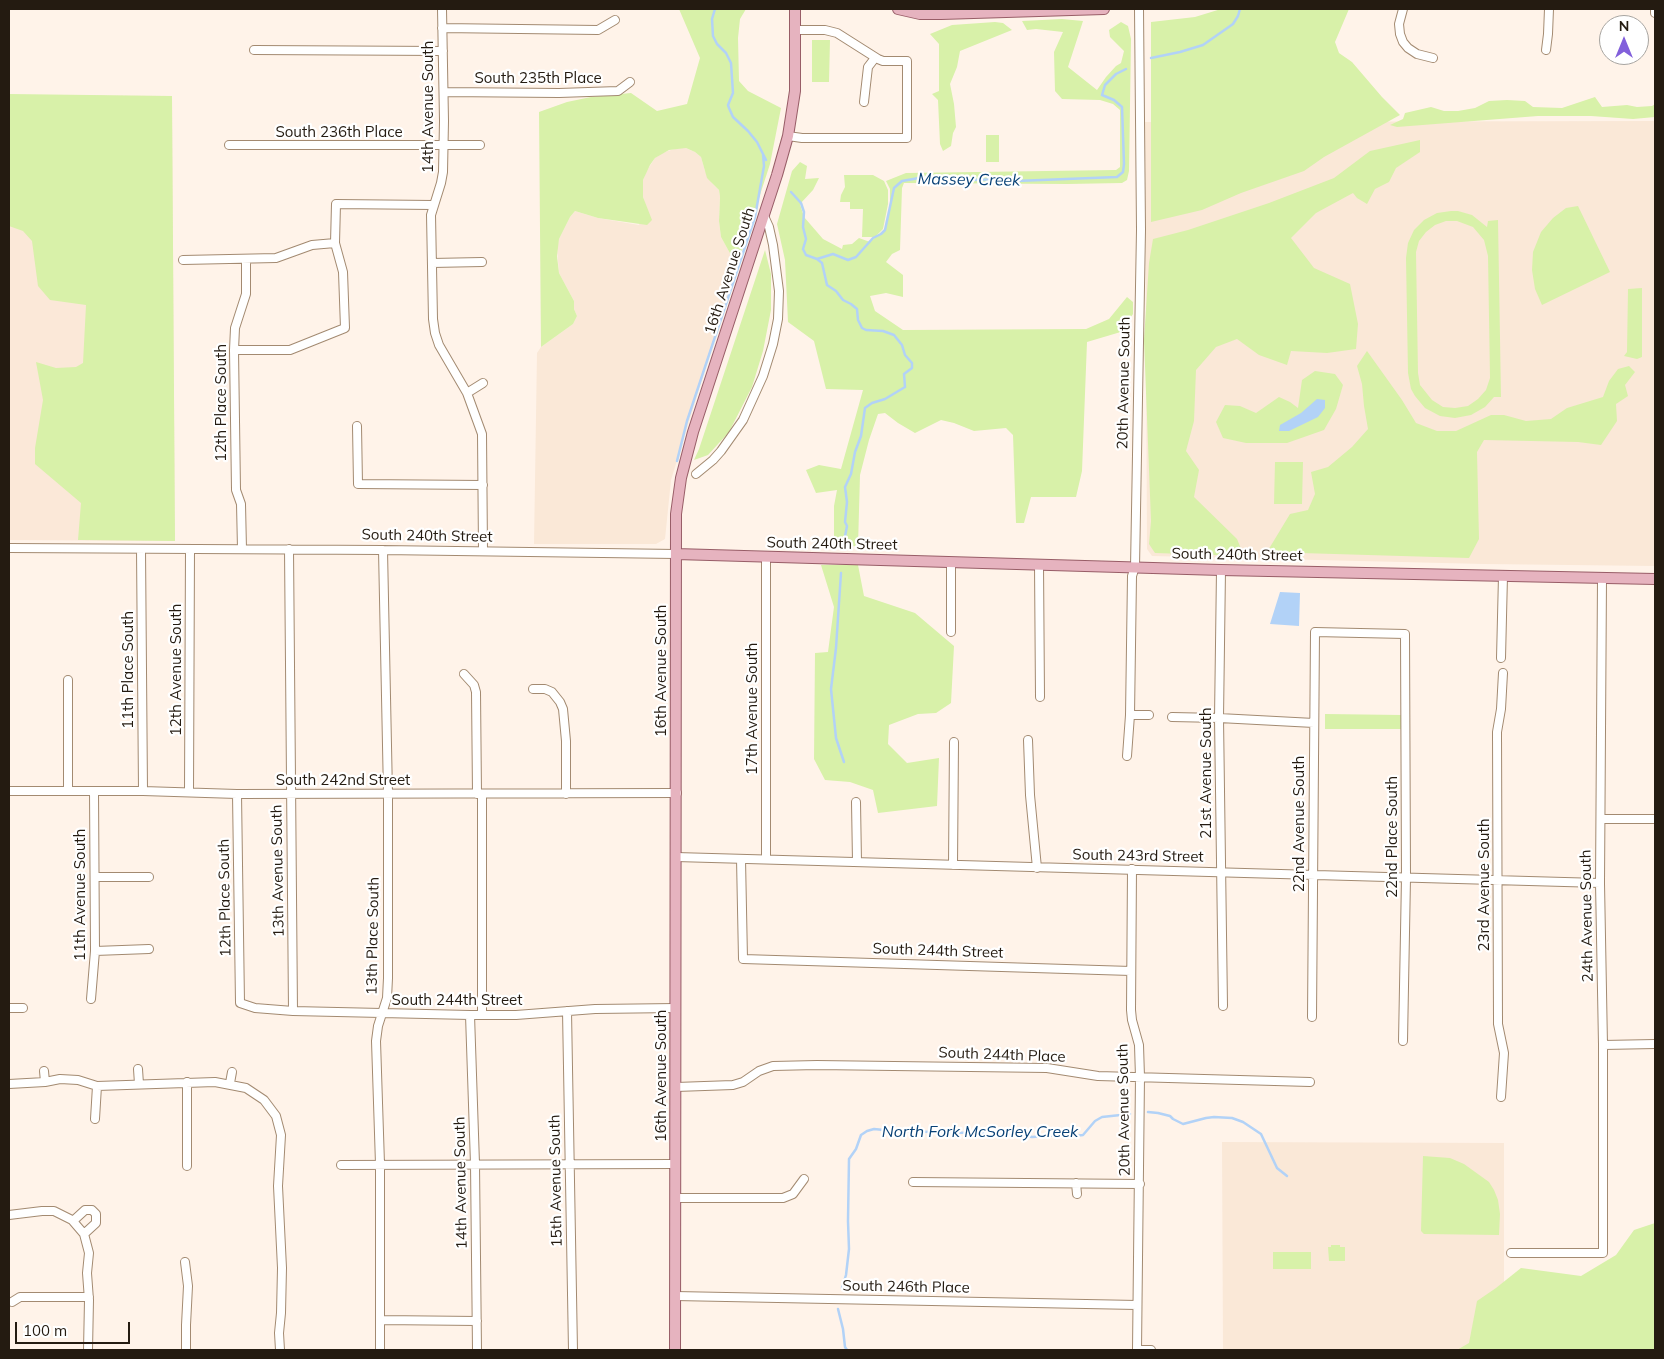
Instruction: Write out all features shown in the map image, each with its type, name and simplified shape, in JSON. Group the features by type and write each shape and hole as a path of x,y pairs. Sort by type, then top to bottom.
{"main road":[{"name":"16th Avenue South","path":"675,1350 676,554 678,505 681,478 687,453 788,136 795,91 795,9"},
{"path":"898,9 920,14 1104,9"},
{"name":"South 240th Street","path":"676,554 1222,570 1655,579"}],"street":[{"name":"14th Avenue South","path":"442,9 443,172 431,215 433,319 436,337 467,393 482,434 483,552"},
{"name":"20th Avenue South","path":"1127,756 1130,715 1132,576 1136,567 1141,230 1139,9"},
{"path":"1404,9 1399,24 1403,42 1417,54 1433,58"},
{"path":"1546,50 1549,9"},
{"path":"442,28 598,30 615,20"},
{"path":"788,136 802,138 907,138 907,61 882,61 837,33 825,30 796,30"},
{"path":"254,50 443,51"},
{"path":"864,102 868,68 875,58"},
{"name":"South 235th Place","path":"444,92 559,93 618,91 630,82"},
{"name":"South 236th Place","path":"229,145 480,145"},
{"path":"234,350 290,350 345,328 343,272 335,243 336,204 433,205"},
{"path":"696,474 713,460 739,427 757,392 773,344 779,311 778,281 772,239 764,216"},
{"path":"183,260 276,258 312,245 335,243"},
{"name":"12th Place South","path":"242,549 241,504 236,490 234,350 235,328 246,294 246,259"},
{"path":"432,263 482,262"},
{"path":"467,393 483,383"},
{"path":"357,426 358,484 483,485"},
{"name":"South 240th Street","path":"9,548 289,549 676,554"},
{"name":"11th Place South","path":"141,549 143,790"},
{"name":"12th Avenue South","path":"189,791 190,549"},
{"name":"13th Avenue South","path":"289,549 293,1012"},
{"name":"13th Place South","path":"380,1350 380,1164 376,1041 387,991 388,794 383,550"},
{"name":"17th Avenue South","path":"766,558 766,859"},
{"path":"950,632 951,562"},
{"path":"1039,564 1040,697"},
{"name":"21st Avenue South","path":"1222,570 1219,718 1223,1006"},
{"path":"1501,658 1502,576"},
{"name":"24th Avenue South","path":"1511,1253 1603,1253 1603,1045 1600,883 1602,579"},
{"name":"22nd Avenue South","path":"1312,1017 1315,632 1405,634"},
{"name":"22nd Place South","path":"1403,1041 1406,878 1405,634"},
{"name":"23rd Avenue South","path":"1501,1097 1504,1053 1498,1024 1497,732 1502,710 1502,673"},
{"path":"464,674 474,685 476,692 482,1015"},
{"path":"68,680 68,791"},
{"path":"533,689 545,689 552,692 563,709 566,742 566,794"},
{"path":"1130,715 1149,716"},
{"path":"1172,717 1314,723"},
{"path":"1028,740 1030,795 1037,868"},
{"path":"953,865 954,742"},
{"name":"South 242nd Street","path":"9,791 94,792 143,790 237,794 676,793"},
{"name":"11th Avenue South","path":"91,999 95,951 94,792"},
{"name":"12th Place South","path":"237,794 240,1003"},
{"path":"856,802 857,862"},
{"path":"1601,819 1655,820"},
{"name":"South 243rd Street","path":"676,857 1600,883"},
{"name":"South 244th Street","path":"741,859 743,959 1131,971"},
{"name":"20th Avenue South","path":"1132,870 1132,1020 1139,1045 1140,1077 1137,1350"},
{"path":"95,877 149,877"},
{"path":"95,951 148,949"},
{"name":"South 244th Street","path":"240,1003 255,1008 293,1012 470,1016 516,1015 595,1009 676,1008"},
{"path":"9,1008 22,1008"},
{"name":"15th Avenue South","path":"567,1011 572,1350"},
{"name":"14th Avenue South","path":"470,1016 475,1164 477,1350"},
{"path":"1603,1045 1655,1044"},
{"name":"South 244th Place","path":"676,1086 733,1085 743,1082 768,1067 780,1065 817,1069 903,1066 1047,1068 1088,1075 1310,1082"},
{"path":"903,1066 903,1075"},
{"path":"138,1069 139,1084"},
{"path":"44,1071 45,1082"},
{"path":"230,1083 232,1072"},
{"path":"9,1084 60,1080 78,1080 97,1086 187,1082 230,1083 259,1095 273,1110 279,1123 281,1140 278,1186 282,1268 280,1350"},
{"path":"187,1082 187,1166"},
{"path":"95,1119 97,1086"},
{"path":"341,1165 675,1164"},
{"path":"675,1198 783,1198 793,1194 804,1179"},
{"path":"913,1182 1140,1184"},
{"path":"971,1182 972,1192"},
{"path":"1076,1183 1077,1194"},
{"path":"73,1221 86,1210 94,1212 97,1217 96,1223 82,1231"},
{"path":"9,1215 51,1211 64,1215 82,1231 89,1253 87,1273 89,1297 88,1350"},
{"path":"185,1262 188,1286 186,1350"},
{"name":"South 246th Place","path":"675,1296 1137,1305"},
{"path":"12,1302 20,1297 89,1297"},
{"path":"380,1320 477,1321"},
{"path":"1137,1350 1151,1350"}],"shaded area":[{"path":"9,95 172,96 175,541 9,540"},
{"path":"1655,121 1655,566 1152,556 1147,549 1145,122"},
{"path":"678,148 686,148 701,157 705,171 719,190 721,237 737,266 671,480 665,539 656,544 534,544 537,353 541,347 573,324 577,316 574,309 574,301 559,273 557,248 559,239 575,211 598,218 639,225 645,204 643,180 646,172 655,158 661,153"},
{"path":"1222,1142 1504,1143 1504,1350 1223,1350"}],"green space":[{"path":"679,9 746,9 740,19 738,38 739,81 748,91 781,108 770,164 737,266 721,237 719,190 707,178 701,157 686,148 669,150 655,158 643,180 643,197 652,220 647,225 598,218 575,211 570,217 559,239 557,256 559,273 574,301 574,309 577,316 573,324 541,347 539,112 567,102 591,97 631,93 657,111 687,104 700,58"},
{"path":"1221,9 1349,9 1335,42 1339,53 1352,62 1400,115 1324,157 1304,171 1241,193 1202,210 1151,222 1151,22 1195,17"},
{"path":"1062,19 1083,21 1068,67 1097,90 1106,77 1121,63 1124,51 1110,37 1109,30 1121,22 1128,26 1131,39 1129,171 1127,180 1122,183 1067,184 904,183 902,188 900,250 892,254 886,262 903,275 903,297 886,293 870,296 875,311 903,330 1086,329 1109,319 1127,297 1133,302 1133,314 1124,331 1087,342 1082,471 1076,497 1031,497 1024,523 1016,523 1013,435 1006,428 974,431 941,420 915,433 885,413 878,414 860,475 858,546 834,547 834,506 837,490 816,493 806,470 819,465 841,469 863,390 826,389 814,341 788,322 785,260 777,224 792,171 800,162 807,166 805,179 819,178 813,190 800,204 804,217 823,239 842,249 843,245 852,244 859,238 870,242 885,229 890,204 890,189 886,181 906,173 1116,170 1120,167 1120,110 1113,104 1100,100 1062,99 1055,91 1054,52 1063,32 1027,30 1022,21"},
{"path":"1003,23 1012,30 960,51 957,67 950,84 956,127 951,146 943,151 940,144 938,100 932,94 939,91 939,44 930,34 952,25"},
{"path":"812,40 830,40 829,82 812,82"},
{"path":"9,94 172,96 175,541 78,540 81,503 35,464 35,448 43,400 36,362 56,368 76,367 83,363 86,305 50,300 38,286 32,241 23,231 9,226"},
{"path":"1595,97 1602,107 1627,105 1637,107 1655,104 1655,117 1633,119 1591,116 1538,116 1397,127 1390,125 1403,119 1405,113 1431,107 1444,111 1458,111 1475,108 1489,101 1507,100 1525,101 1533,107 1562,108"},
{"path":"986,135 999,135 999,162 986,162"},
{"path":"1420,140 1420,152 1396,168 1389,182 1375,189 1367,204 1353,193 1316,213 1291,238 1314,268 1350,284 1358,324 1356,349 1327,353 1291,351 1287,365 1259,355 1237,339 1216,347 1196,370 1194,421 1186,451 1199,470 1194,497 1237,539 1244,556 1155,553 1149,544 1151,521 1144,340 1149,263 1153,239 1188,230 1269,203 1334,178 1370,151"},
{"path":"844,175 873,175 884,181 888,190 888,204 883,229 875,237 862,237 863,209 850,209 850,202 840,202 845,187"},
{"path":"1578,206 1610,272 1542,305 1535,289 1532,270 1533,252 1541,232 1553,218 1566,208"},
{"path":"1458,211 1472,215 1487,227 1488,221 1498,220 1501,397 1494,397 1485,407 1471,415 1455,418 1440,416 1425,408 1411,389 1408,373 1406,258 1408,243 1414,230 1424,220 1437,213","holes":["1446,221 1457,221 1473,227 1484,240 1488,256 1490,378 1486,390 1478,399 1468,406 1455,408 1443,407 1432,400 1420,385 1418,373 1416,252 1419,241 1435,225"]},
{"path":"765,250 771,274 771,310 763,351 752,387 729,432 708,455 694,460 699,449"},
{"path":"1642,288 1642,357 1637,359 1624,356 1627,352 1628,289"},
{"path":"1367,351 1416,423 1437,431 1456,431 1491,415 1504,415 1526,421 1551,419 1567,408 1603,397 1609,381 1618,369 1629,366 1635,372 1625,385 1628,396 1616,404 1617,421 1601,445 1578,442 1484,440 1477,452 1479,539 1469,558 1267,552 1290,514 1308,510 1315,494 1311,472 1328,467 1352,447 1368,429 1362,384 1357,366"},
{"path":"1315,371 1335,374 1343,385 1336,409 1324,430 1287,443 1246,443 1223,438 1216,422 1225,405 1240,406 1256,413 1279,397 1298,408 1302,380"},
{"path":"1275,462 1303,462 1302,504 1274,504"},
{"path":"821,565 858,565 864,596 915,613 954,646 951,703 936,713 918,714 889,725 888,744 907,763 939,758 937,806 878,813 873,790 850,782 825,780 814,759 815,653 828,652 834,607"},
{"path":"1325,714 1402,715 1402,729 1325,729"},
{"path":"1423,1156 1450,1158 1464,1164 1489,1182 1498,1200 1500,1214 1499,1235 1424,1234 1421,1231"},
{"path":"1655,1223 1655,1350 1457,1350 1469,1343 1477,1301 1521,1268 1581,1276 1616,1255 1634,1230"},
{"path":"1331,1245 1345,1247 1345,1261 1329,1261 1328,1247 1331,1247"},
{"path":"1273,1252 1311,1252 1311,1269 1273,1269"}],"water":[{"path":"1317,399 1325,400 1325,408 1318,417 1289,431 1279,431 1280,425 1301,413"},
{"path":"1280,592 1300,593 1299,626 1270,624"}],"waterway":[{"name":"Massey Creek","path":"715,9 712,19 713,36 731,63 733,93 728,105 729,108 733,117 757,142 766,160"},
{"name":"Massey Creek","path":"1151,58 1203,45 1233,24 1240,9"},
{"name":"Massey Creek","path":"791,192 801,203 804,212 803,227 806,239 803,249 806,255 817,259 833,254 848,260 856,257 873,238 885,230 894,188 902,181 919,178 1004,179 1016,181 1117,177 1123,172 1124,164 1122,107 1114,100 1102,95 1105,85 1116,74 1126,69"},
{"path":"677,461 687,421 755,217 764,166 763,154"},
{"path":"817,259 822,263 827,285 836,291 843,300 857,309 858,320 862,328 883,331 894,335 902,345 905,355 912,363 912,368 904,374 905,387 865,408 861,436 855,452 851,474 845,487 847,502 845,522 847,526 843,547"},
{"path":"841,573 831,689 836,738 844,762"},
{"name":"North Fork McSorley Creek","path":"1148,1112 1170,1116 1183,1124 1214,1117 1232,1118 1243,1122 1261,1134 1277,1168 1287,1176"},
{"name":"North Fork McSorley Creek","path":"842,1288 846,1275 849,1249 849,1159 856,1149 861,1135 867,1131 874,1129 1012,1134 1032,1137 1075,1136 1083,1135 1095,1121 1102,1117 1130,1114"},
{"name":"North Fork McSorley Creek","path":"838,1309 847,1350"}]}
